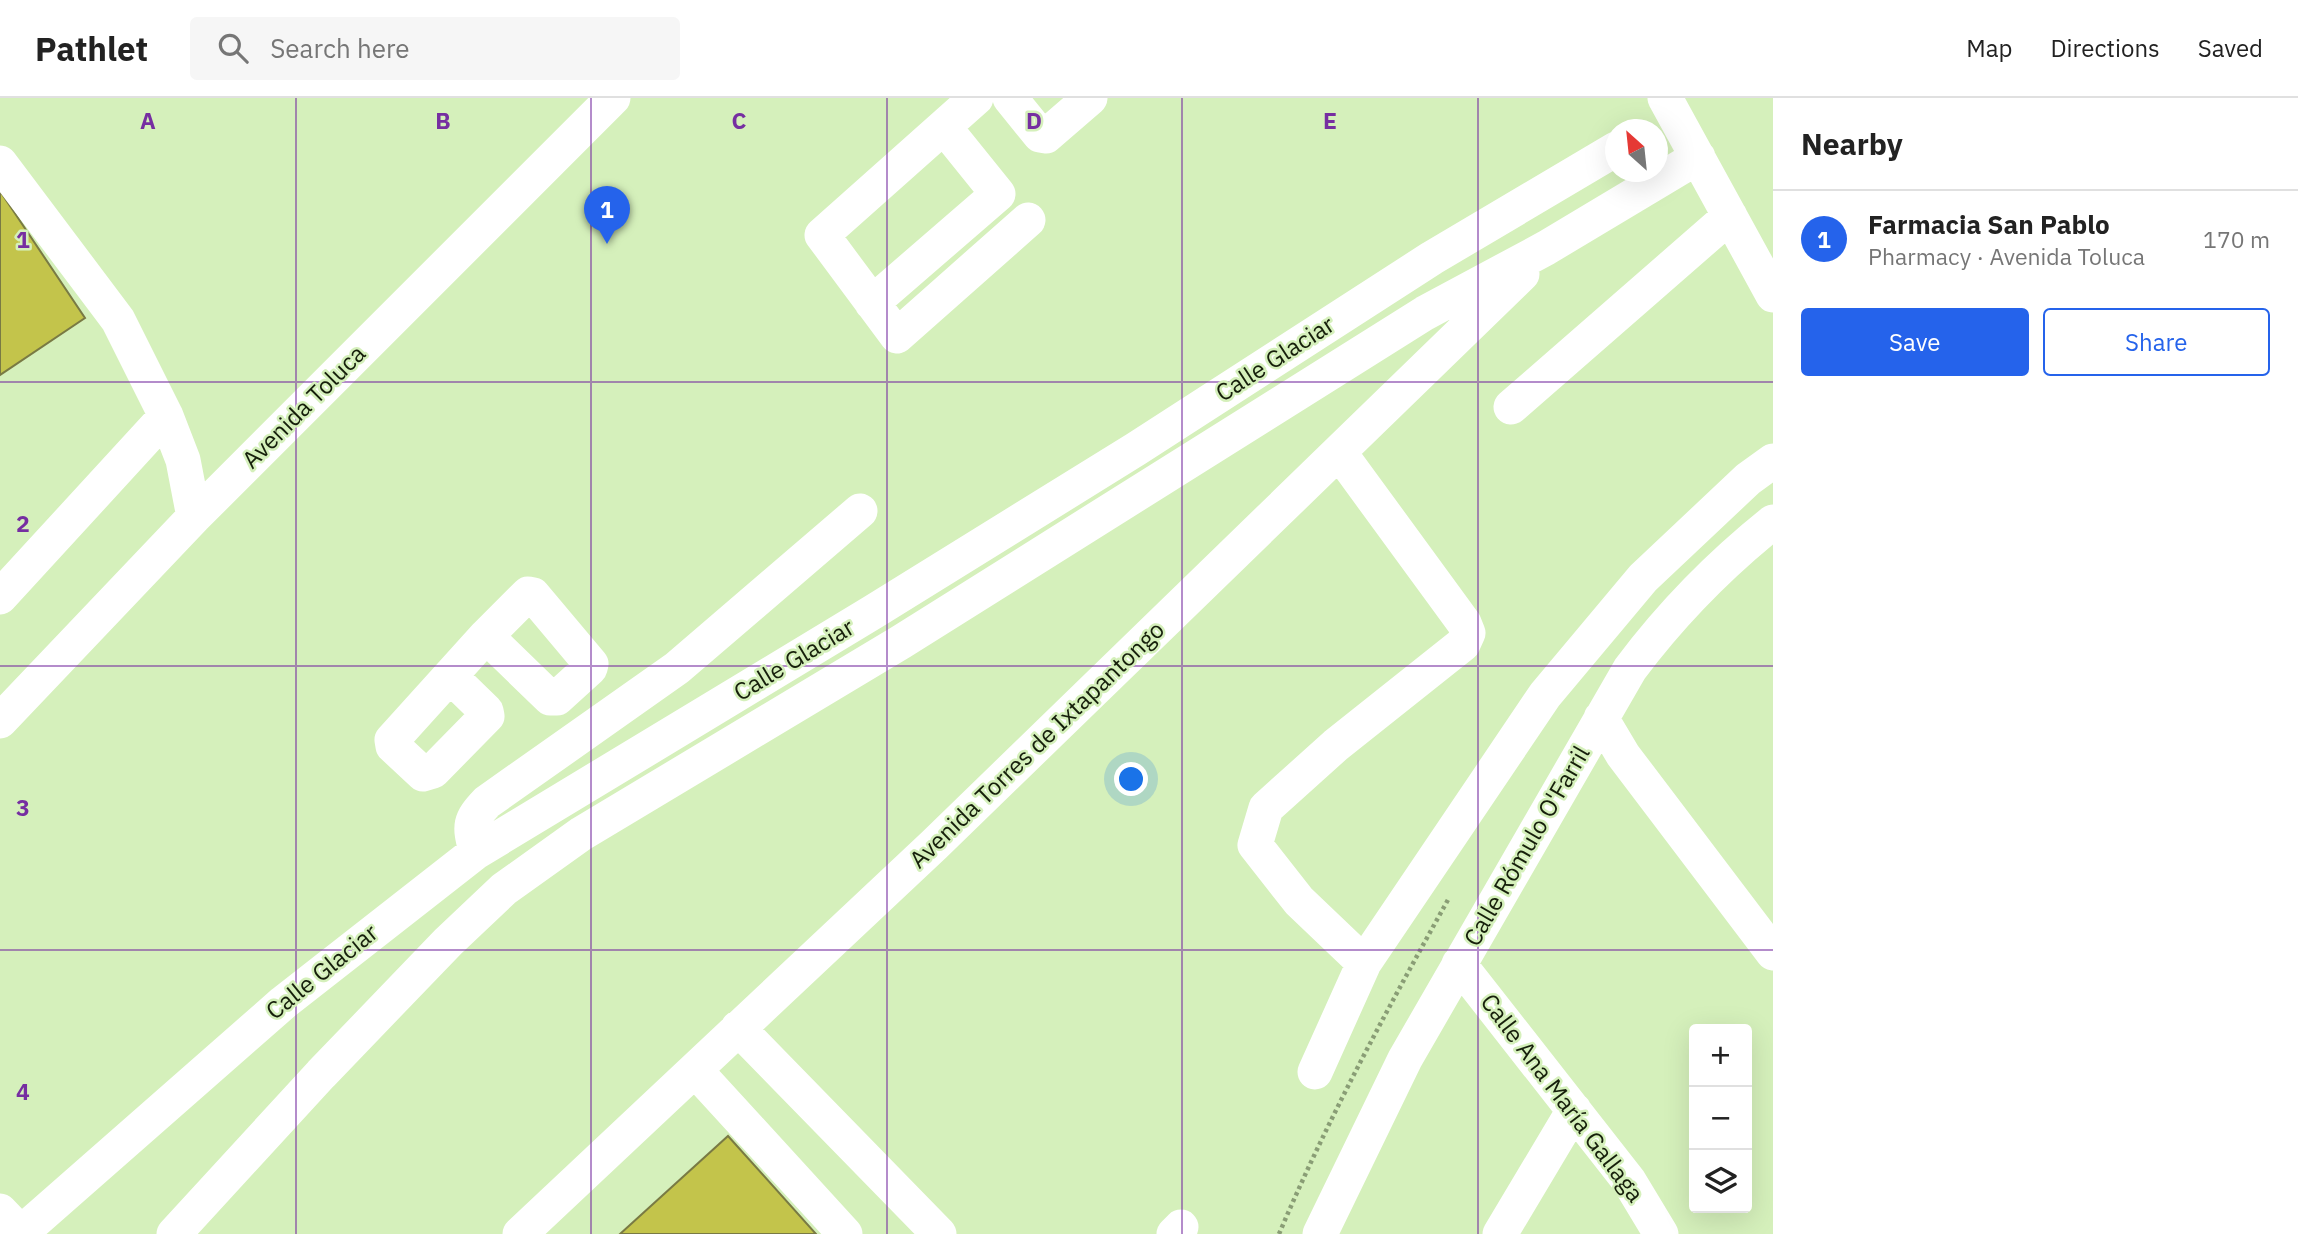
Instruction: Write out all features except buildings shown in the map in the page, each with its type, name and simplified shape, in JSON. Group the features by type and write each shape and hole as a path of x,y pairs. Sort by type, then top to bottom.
{"street":[{"path":"976,98 822,235 897,336 1028,220"},
{"path":"1010,98 1040,135 1046,136 1090,98"},
{"name":"Avenida Toluca","path":"0,722 194,517 610,99"},
{"path":"1662,114 1698,156 1773,295"},
{"path":"872,303 998,194 944,127"},
{"name":"Calle Glaciar","path":"16,1228 283,1003 476,852 873,612 1136,449 1432,258 1605,155"},
{"name":"Calle Glaciar","path":"174,1234 321,1074 448,942 504,889 581,834 901,642 1425,313 1546,248 1698,156"},
{"path":"0,163 118,320 166,416 183,460 194,517"},
{"path":"1511,407 1730,216"},
{"name":"Avenida Torres de Ixtapantongo","path":"520,1234 934,845 1546,248"},
{"path":"0,597 166,416"},
{"path":"1339,452 1464,623 1468,633 1464,644 1336,745 1266,808 1255,845 1299,901 1364,963"},
{"path":"1315,1072 1364,963 1545,695 1643,578 1748,480 1773,461"},
{"path":"476,852 470,828 474,816 488,802 613,716 677,668 860,511"},
{"path":"1601,718 1630,669 1662,626 1721,563 1773,522"},
{"path":"450,676 486,636 523,596 533,595 589,659 590,668 563,694 550,698 486,636"},
{"path":"579,680 613,716"},
{"name":"Calle Rómulo O'Farril","path":"1320,1234 1405,1059 1601,718 1623,755 1773,953"},
{"path":"560,799 581,834"},
{"name":"Calle Ana María Gallaga","path":"1459,964 1629,1181 1661,1234"},
{"path":"738,1028 939,1234"},
{"path":"695,1070 845,1234"},
{"path":"1500,1234 1574,1110"}],"path":[{"path":"1279,1234 1314,1152 1362,1056 1450,897"}],"place":[{"name":"Farmacia San Pablo","path":"607,244"}]}
